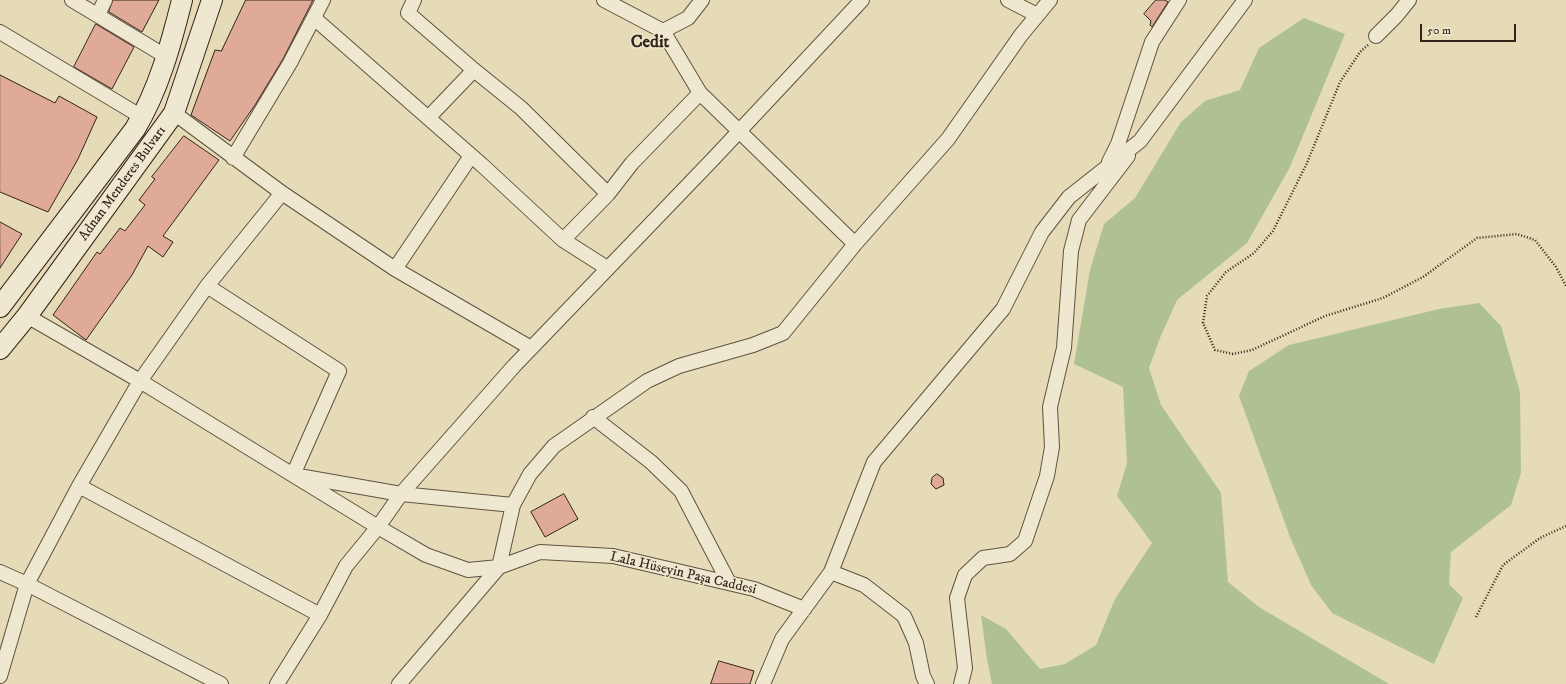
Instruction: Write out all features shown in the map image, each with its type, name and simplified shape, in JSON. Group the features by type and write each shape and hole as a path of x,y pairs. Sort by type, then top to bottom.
{"main road":[{"name":"Adnan Menderes Bulvarı","path":"0,307 142,117 167,57 182,0"},
{"name":"Adnan Menderes Bulvarı","path":"0,349 27,316 174,113 212,0"}],"street":[{"path":"72,0 167,57"},
{"path":"98,15 105,0"},
{"path":"233,158 290,64 323,0"},
{"path":"414,0 408,13 521,108 608,194"},
{"path":"604,0 664,31 700,93 855,244"},
{"path":"664,31 688,18 702,0"},
{"path":"1008,0 1037,15"},
{"path":"27,316 140,380 426,555 468,570 499,567 512,505 530,474 554,446 646,381 679,366 753,345 783,333 855,244 948,139 1021,35 1050,0"},
{"path":"1108,166 1118,144 1152,42 1179,0"},
{"path":"961,684 965,668 957,598 965,575 983,558 1010,554 1025,541 1047,476 1052,447 1050,407 1064,348 1071,251 1079,220 1245,0"},
{"path":"1376,36 1397,15 1409,0"},
{"path":"277,684 320,615 346,566 378,527 401,494 531,348 740,131 855,2"},
{"path":"314,18 471,156 563,240 607,268"},
{"path":"0,32 142,117"},
{"path":"428,118 474,70"},
{"path":"563,240 608,194 632,163 700,93"},
{"path":"174,113 282,193 395,269 531,348"},
{"path":"763,684 782,639 831,572 874,462 1003,309 1042,232 1069,196 1140,141"},
{"path":"395,269 471,156"},
{"path":"0,676 27,584 79,486 140,380 207,286 282,193"},
{"path":"207,286 339,371 293,475"},
{"path":"593,417 651,462 681,491 729,583"},
{"path":"293,475 401,494 512,505"},
{"path":"79,486 320,615"},
{"name":"Lala Hüseyin Paşa Caddesi","path":"399,684 499,567 540,552 613,556 754,589 804,610"},
{"path":"0,572 27,584 221,684"},
{"path":"831,572 864,585 904,616 916,643 923,676 927,684"}],"path":[{"path":"1376,36 1360,52 1340,82 1307,163 1273,231 1254,254 1226,272 1207,296 1203,323 1215,350 1233,354 1252,350 1325,316 1383,298 1423,277 1477,238 1517,234 1535,240 1556,267 1566,286"},
{"path":"1476,617 1503,565 1540,538 1566,526"}],"green space":[{"path":"1304,18 1345,34 1290,167 1247,243 1177,300 1160,338 1149,368 1161,405 1221,493 1228,582 1259,607 1389,684 992,684 981,615 1006,629 1040,669 1065,664 1096,645 1115,599 1152,543 1117,496 1127,463 1123,387 1074,364 1090,270 1104,224 1135,198 1181,122 1205,101 1240,90 1259,48"},
{"path":"1479,303 1501,326 1520,392 1521,473 1511,505 1451,552 1449,584 1463,598 1434,664 1332,613 1311,585 1290,537 1239,396 1249,371 1289,345 1439,309"}],"building":[{"path":"113,0 159,0 142,32 109,12"},
{"path":"246,0 313,0 283,59 255,105 230,141 191,115 215,50 221,51"},
{"path":"1156,0 1165,0 1168,2 1152,27 1150,25 1151,21 1144,14"},
{"path":"96,24 134,47 112,89 74,67"},
{"path":"0,75 55,103 59,96 97,117 78,159 48,212 0,192"},
{"path":"184,136 219,160 163,236 173,242 163,257 148,246 132,275 86,340 53,315 97,252 100,254 120,228 125,231 145,205 139,200 155,179 152,177"},
{"path":"0,222 22,234 0,268"},
{"path":"937,474 943,478 944,485 936,489 931,484 932,478"},
{"path":"564,494 578,519 545,537 531,512"},
{"path":"719,661 754,671 750,684 711,684"}],"district":[{"name":"Cedit","path":"650,43"}]}
